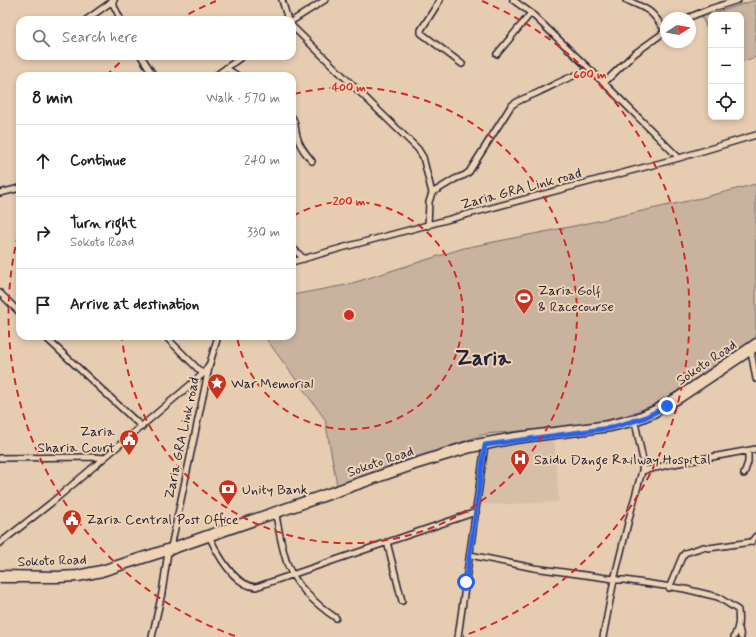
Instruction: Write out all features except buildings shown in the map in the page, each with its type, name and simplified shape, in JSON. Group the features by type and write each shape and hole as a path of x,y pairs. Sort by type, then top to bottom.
{"main road":[{"name":"Sokoto Road","path":"0,574 58,575 88,572 170,550 414,462 484,440 609,424 634,418 653,410 679,395 756,342"},
{"name":"Sokoto Road","path":"0,579 38,580 89,576 210,538 415,466 485,445 610,428 635,422 654,414 680,399 754,349"}],"street":[{"path":"282,0 287,16"},
{"path":"296,19 324,0"},
{"path":"440,0 421,30 421,33 462,64"},
{"path":"513,0 531,13 679,158"},
{"path":"626,0 650,10 660,23"},
{"path":"696,15 738,0"},
{"path":"91,16 112,1 119,16"},
{"path":"497,54 531,13"},
{"path":"296,30 424,157 432,193 428,226"},
{"path":"604,83 634,54 660,35"},
{"path":"144,60 151,72"},
{"path":"220,72 237,60"},
{"path":"226,68 232,72"},
{"path":"432,193 469,172 511,106 519,100 571,76 590,70"},
{"path":"296,129 300,143 312,161"},
{"name":"Zaria GRA Link road","path":"296,261 679,158 756,135"},
{"path":"0,193 16,189"},
{"path":"296,250 304,259"},
{"path":"0,293 16,309"},
{"path":"48,340 142,427"},
{"path":"169,340 203,374"},
{"name":"Zaria GRA Link road","path":"152,637 210,363 217,340"},
{"path":"754,349 756,379"},
{"path":"0,544 142,427 203,374 210,363"},
{"path":"603,637 614,579 642,471 643,460 635,422"},
{"path":"458,637 485,445"},
{"path":"642,471 668,464 756,449"},
{"path":"744,474 748,462 748,451"},
{"path":"0,458 104,458"},
{"path":"210,538 226,566 247,586 256,587 476,512"},
{"path":"276,515 288,565 293,575 309,597 336,618"},
{"path":"669,588 682,557 687,551 703,547 709,548 751,542 756,536"},
{"path":"387,542 402,601"},
{"path":"470,555 534,568 624,580 669,588 685,589 718,597 738,610 740,622 739,628 734,637"},
{"path":"616,571 624,580"},
{"path":"739,628 741,637"}],"shaded area":[{"path":"756,0 756,57 744,61 744,12 718,12"},
{"path":"708,15 708,32 702,17"},
{"name":"Zaria Golf & Racecourse","path":"756,184 756,338 664,401 622,417 570,427 485,434 337,485 325,419 267,340 296,340 296,294 346,285 464,248 584,224"},
{"name":"Saidu Dange Railway Hospital","path":"554,438 559,502 480,505 486,450 489,445"}],"place":[{"name":"Zaria Golf & Racecourse","path":"524,315"},
{"name":"War Memorial","path":"217,400"},
{"name":"Zaria Sharia Court","path":"129,456"},
{"name":"Saidu Dange Railway Hospital","path":"520,476"},
{"name":"Unity Bank","path":"228,506"},
{"name":"Zaria Central Post Office","path":"72,536"}],"district":[{"name":"Zaria","path":"483,357"}],"route":[{"path":"466,582 485,445 610,428 635,422 654,414 667,406"}]}
